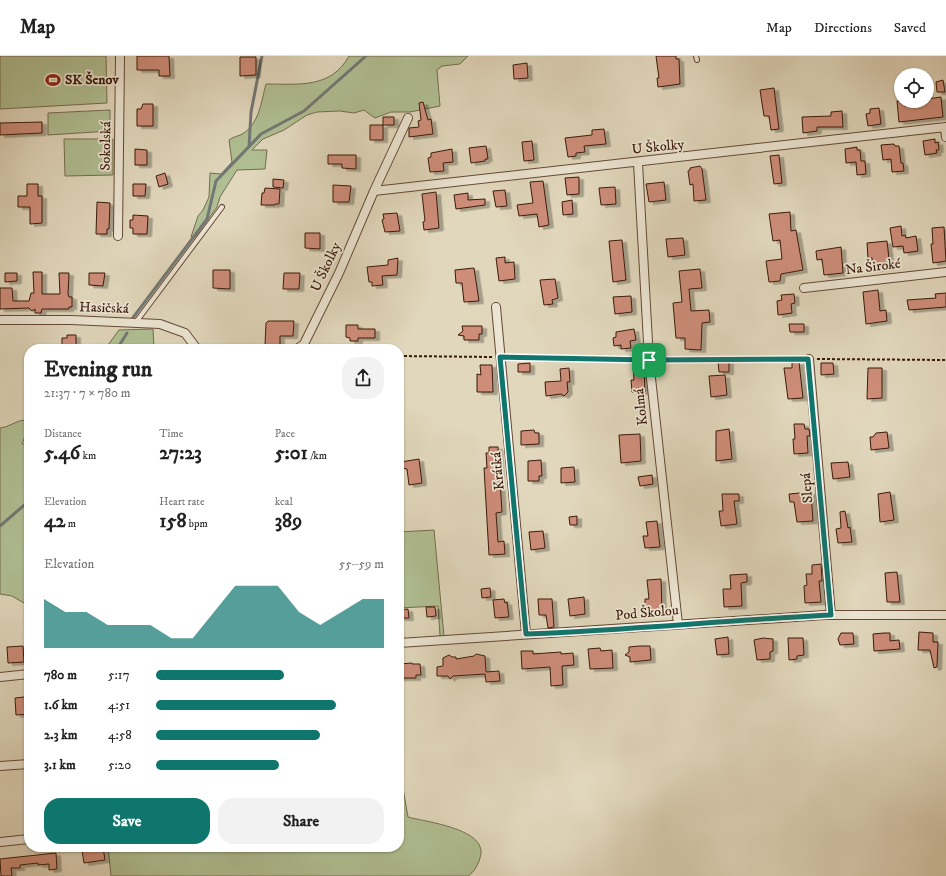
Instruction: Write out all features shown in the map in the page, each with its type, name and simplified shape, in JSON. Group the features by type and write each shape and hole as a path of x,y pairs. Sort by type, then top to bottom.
{"street":[{"name":"Sokolská","path":"118,236 120,56"},
{"name":"U Školky","path":"304,344 339,273 374,191 408,118"},
{"name":"U Školky","path":"374,191 638,163 946,127"},
{"path":"946,127 946,136"},
{"name":"Kolmá","path":"638,163 649,360 678,624"},
{"name":"Na Široké","path":"804,288 946,272"},
{"name":"Krátká","path":"496,307 526,634"},
{"name":"Hasičská","path":"0,320 136,322 160,324 185,333 193,344"},
{"name":"Slepá","path":"808,359 831,615"},
{"name":"Pod Školou","path":"404,643 831,615 946,615"},
{"path":"0,677 24,675"},
{"path":"0,766 24,764"},
{"path":"0,842 24,840"}],"lane":[{"path":"136,322 222,207"}],"path":[{"path":"404,356 649,360 946,360"}],"green space":[{"name":"SK Šenov","path":"0,56 106,56 107,103 0,109"},
{"path":"349,56 468,56 460,64 442,66 437,70 440,106 410,112 391,112 375,118 364,110 354,113 340,111 317,112 307,115 284,130 263,139 252,150 267,150 265,169 237,170 220,197 217,207 195,237 191,237 198,216 203,210 209,197 210,173 221,174 232,162 229,140 244,133 257,117 266,84 302,84 323,79 342,67"},
{"path":"110,110 110,131 48,135 48,113"},
{"path":"64,139 113,139 113,175 65,176"},
{"path":"153,329 154,344 109,344 119,330"},
{"path":"24,421 24,439 22,444 24,444 24,603 12,596 0,594 0,428"},
{"path":"434,530 444,636 440,636 438,606 404,608 404,532"},
{"path":"404,794 408,817 454,828 476,840 481,848 480,858 476,868 468,876 111,876 109,852 404,852"}],"building":[{"path":"137,56 169,56 170,76 159,76 159,70 137,70"},
{"path":"656,56 676,56 676,59 679,59 680,84 658,87 657,78 659,78"},
{"path":"240,57 256,57 256,75 240,76"},
{"path":"527,63 528,78 514,79 513,65"},
{"path":"943,80 945,92 937,92 936,82"},
{"path":"774,88 779,129 771,130 769,116 764,116 760,90"},
{"path":"941,97 943,117 899,122 898,108 934,108 934,98"},
{"path":"423,102 428,120 431,119 433,134 409,137 409,128 419,127 418,121 421,120 419,103"},
{"path":"143,104 153,104 153,126 137,126 137,109 141,109"},
{"path":"879,108 881,124 868,126 866,114 870,113 870,109"},
{"path":"842,111 843,127 817,127 817,131 803,133 802,117 831,116 831,112"},
{"path":"383,117 394,117 394,125 383,125"},
{"path":"42,122 42,133 0,135 0,123"},
{"path":"370,125 383,125 383,140 370,140"},
{"path":"604,129 606,144 584,146 585,152 576,153 576,156 568,157 565,138 592,135 592,130"},
{"path":"935,139 935,143 938,142 939,150 936,150 937,153 925,155 923,141"},
{"path":"532,141 534,160 524,161 522,142"},
{"path":"894,144 895,146 899,146 901,163 903,163 904,171 892,172 891,159 883,160 881,145"},
{"path":"486,146 488,159 485,159 485,161 471,163 469,148"},
{"path":"857,147 857,150 860,150 861,161 865,161 866,174 857,175 856,162 846,163 845,149"},
{"path":"135,149 147,150 147,165 135,165"},
{"path":"452,149 453,162 443,163 444,171 430,172 428,158 431,157 431,153"},
{"path":"328,155 356,155 356,169 342,168 342,164 328,164"},
{"path":"779,155 782,183 774,184 770,156"},
{"path":"700,166 702,169 706,200 694,201 693,184 690,185 688,171 690,168"},
{"path":"165,173 168,184 159,187 156,176"},
{"path":"579,177 579,194 567,195 565,178"},
{"path":"273,179 284,180 283,188 273,187"},
{"path":"543,181 549,225 539,227 537,214 519,216 517,205 533,203 530,182"},
{"path":"664,182 666,200 649,202 646,184"},
{"path":"27,184 38,184 38,196 42,196 42,223 30,224 30,207 18,207 18,196 27,196"},
{"path":"133,184 146,184 145,196 133,196"},
{"path":"333,185 351,186 349,202 333,202"},
{"path":"615,187 616,204 601,205 599,188"},
{"path":"265,188 280,189 279,204 261,205 262,193 264,193"},
{"path":"505,190 507,206 496,207 493,191"},
{"path":"436,192 439,228 424,230 423,222 425,221 422,194"},
{"path":"468,193 468,200 485,199 485,205 456,209 454,195"},
{"path":"572,200 573,214 563,215 562,202"},
{"path":"97,202 110,203 109,229 107,229 107,234 96,234"},
{"path":"790,212 791,231 796,230 803,270 781,274 780,281 769,282 766,261 782,259 780,240 773,241 769,214"},
{"path":"397,213 400,231 385,232 382,220 384,219 383,214"},
{"path":"133,215 148,216 147,234 133,234 133,228 130,228 130,220 133,220"},
{"path":"901,226 902,236 905,235 906,238 916,236 918,251 904,253 903,246 893,247 890,228"},
{"path":"944,227 946,261 933,263 931,244 933,244 932,228"},
{"path":"305,233 320,233 320,249 305,248"},
{"path":"683,238 685,255 668,257 666,239"},
{"path":"622,240 626,280 613,282 609,241"},
{"path":"887,241 890,267 873,269 872,258 868,258 867,243"},
{"path":"841,247 843,273 824,275 822,259 817,260 816,251"},
{"path":"505,257 505,263 514,262 515,279 499,281 496,258"},
{"path":"398,258 397,275 382,276 383,285 372,286 372,282 369,282 367,267 388,265 388,260"},
{"path":"474,268 479,301 464,302 462,283 456,283 455,270"},
{"path":"700,269 702,288 689,289 691,311 709,310 710,322 702,323 701,350 685,349 685,338 676,338 673,303 682,302 679,271"},
{"path":"213,270 230,270 230,289 213,288"},
{"path":"33,272 42,272 42,294 60,294 59,273 69,273 68,294 69,297 72,297 72,307 69,307 69,309 42,309 41,313 35,313 35,309 32,311 29,308 0,309 0,288 12,288 13,301 29,301 31,293 34,293"},
{"path":"5,273 17,273 17,281 5,282"},
{"path":"89,273 105,273 103,286 89,285"},
{"path":"284,273 300,273 299,289 283,289"},
{"path":"555,279 558,298 552,300 553,304 544,305 540,280"},
{"path":"878,290 880,311 886,310 887,321 866,324 863,292"},
{"path":"946,293 946,307 909,310 907,300 936,298 935,294"},
{"path":"794,294 795,303 791,304 792,313 778,315 777,301 782,300 781,295"},
{"path":"631,296 632,312 615,314 613,297"},
{"path":"268,321 294,321 293,336 280,336 280,344 265,344 266,323"},
{"path":"789,324 804,324 804,332 790,332"},
{"path":"346,325 358,325 358,329 375,329 375,338 358,338 358,341 350,341 350,338 346,337"},
{"path":"462,326 482,326 482,334 479,334 479,340 464,340 464,336 458,335 463,331"},
{"path":"634,329 636,340 630,341 631,348 621,349 621,345 614,346 613,338 616,337 616,332"},
{"path":"67,335 76,335 76,344 62,344 62,338 67,338"},
{"path":"729,361 729,372 719,372 718,362"},
{"path":"799,362 803,398 788,399 784,368 792,368 792,363"},
{"path":"530,363 530,372 518,372 518,364"},
{"path":"821,363 833,363 834,374 821,375"},
{"path":"480,365 492,365 493,392 477,392 477,374 481,375"},
{"path":"633,366 644,366 645,392 632,392 631,380 634,380"},
{"path":"569,368 570,382 567,382 568,392 564,396 561,394 546,396 545,382 561,381 560,369"},
{"path":"868,368 882,368 882,398 867,399"},
{"path":"725,375 727,395 711,397 709,376"},
{"path":"794,424 804,424 805,429 809,429 810,436 807,436 808,453 794,454"},
{"path":"729,429 732,459 716,461 716,431"},
{"path":"534,430 535,433 539,433 539,444 521,445 521,431"},
{"path":"887,432 889,448 871,450 870,437 873,437 876,433"},
{"path":"640,434 641,461 621,463 619,435"},
{"path":"489,447 498,447 502,512 496,513 498,542 504,541 505,554 489,555 484,468 487,468 486,453 489,453"},
{"path":"419,459 422,483 409,485 407,469 404,468 404,462"},
{"path":"541,460 542,476 539,476 539,481 528,481 528,461"},
{"path":"848,462 850,477 833,479 831,463"},
{"path":"574,467 575,482 561,483 561,468"},
{"path":"652,475 653,484 640,486 638,477"},
{"path":"811,492 813,521 797,522 794,502 790,502 789,494"},
{"path":"890,492 894,520 880,522 878,494"},
{"path":"722,494 739,494 739,501 734,501 737,524 721,526 719,511 723,511"},
{"path":"845,511 848,528 850,527 852,542 838,543 836,529 841,528 840,512"},
{"path":"577,516 577,525 570,525 569,517"},
{"path":"657,521 660,547 645,548 643,536 648,536 646,522"},
{"path":"543,531 545,548 531,550 529,532"},
{"path":"821,564 822,581 819,581 821,602 805,603 804,586 807,585 806,574 812,574 812,565"},
{"path":"897,572 900,602 887,602 885,573"},
{"path":"747,574 747,582 741,583 742,606 724,607 723,589 731,589 730,575"},
{"path":"661,579 662,610 645,611 645,599 649,599 647,580"},
{"path":"490,588 491,597 482,598 481,589"},
{"path":"584,597 585,614 570,616 568,599"},
{"path":"504,599 505,603 507,602 509,617 495,618 493,600"},
{"path":"538,599 552,599 554,627 548,628 546,615 539,615"},
{"path":"426,607 435,607 436,616 427,617"},
{"path":"404,609 408,609 409,618 404,618"},
{"path":"919,632 933,633 933,642 938,642 937,667 934,668 930,650 918,650"},
{"path":"841,633 853,633 854,644 840,645 838,639"},
{"path":"890,633 890,641 899,640 900,649 874,651 873,634"},
{"path":"728,637 729,654 717,655 715,639"},
{"path":"763,638 773,639 773,651 770,652 770,659 757,660 754,640"},
{"path":"788,638 803,638 804,655 797,656 797,659 789,660"},
{"path":"23,646 24,662 8,663 7,647"},
{"path":"650,646 651,660 630,662 630,657 625,655 629,652 629,647"},
{"path":"600,648 601,651 612,650 613,668 590,669 588,649"},
{"path":"521,651 533,651 533,654 561,652 561,654 573,653 574,665 562,666 563,685 551,686 550,667 522,669"},
{"path":"476,654 485,656 486,672 499,671 500,681 486,682 485,674 453,676 450,679 448,676 437,676 437,667 443,666 443,658 449,655 456,657 456,659 474,656"},
{"path":"404,664 420,664 421,675 416,675 416,678 404,678"},
{"path":"24,697 24,714 16,715 15,698"},
{"path":"82,852 104,852 105,860 84,863"},
{"path":"56,853 57,869 49,870 49,864 38,865 38,863 20,865 20,868 11,868 12,876 1,876 0,859"}],"waterway":[{"path":"249,147 251,112 262,56"},
{"path":"132,319 207,219 216,181 261,134 304,111 366,56"},
{"path":"120,344 127,333"},
{"path":"0,526 24,505"}],"place":[{"name":"SK Šenov","path":"53,80"}],"route":[{"path":"500,357 649,360 808,359 831,615 678,624 594,631 526,634 500,357"}]}
